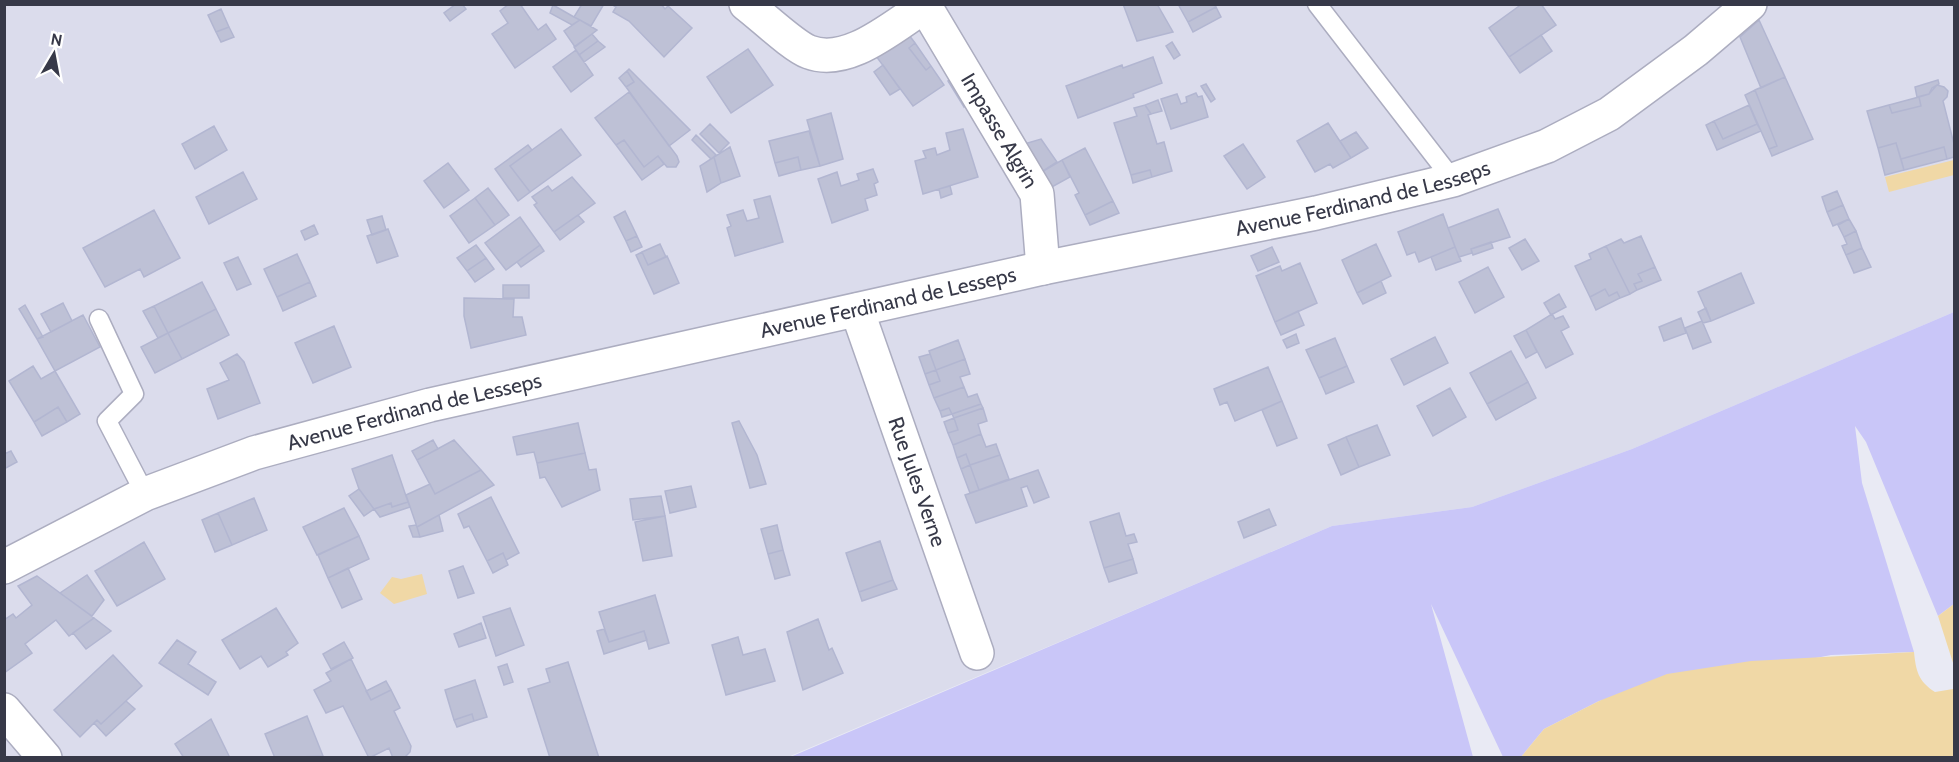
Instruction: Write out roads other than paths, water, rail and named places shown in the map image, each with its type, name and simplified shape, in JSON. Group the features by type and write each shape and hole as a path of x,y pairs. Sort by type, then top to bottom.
{"street":[{"name":"Impasse Algrin","path":"746,4 807,52 828,56 854,50 926,5 1037,194 1043,268"},
{"name":"Avenue Ferdinand de Lesseps","path":"4,567 145,494 254,453 430,405 1043,268 1317,213 1453,180 1548,146 1609,114 1696,50 1750,4"},
{"name":"Rue Jules Verne","path":"857,310 977,653"},
{"path":"4,710 45,758"}],"lane":[{"path":"1317,4 1453,180"},
{"path":"99,319 134,394 107,421 145,494"}]}
